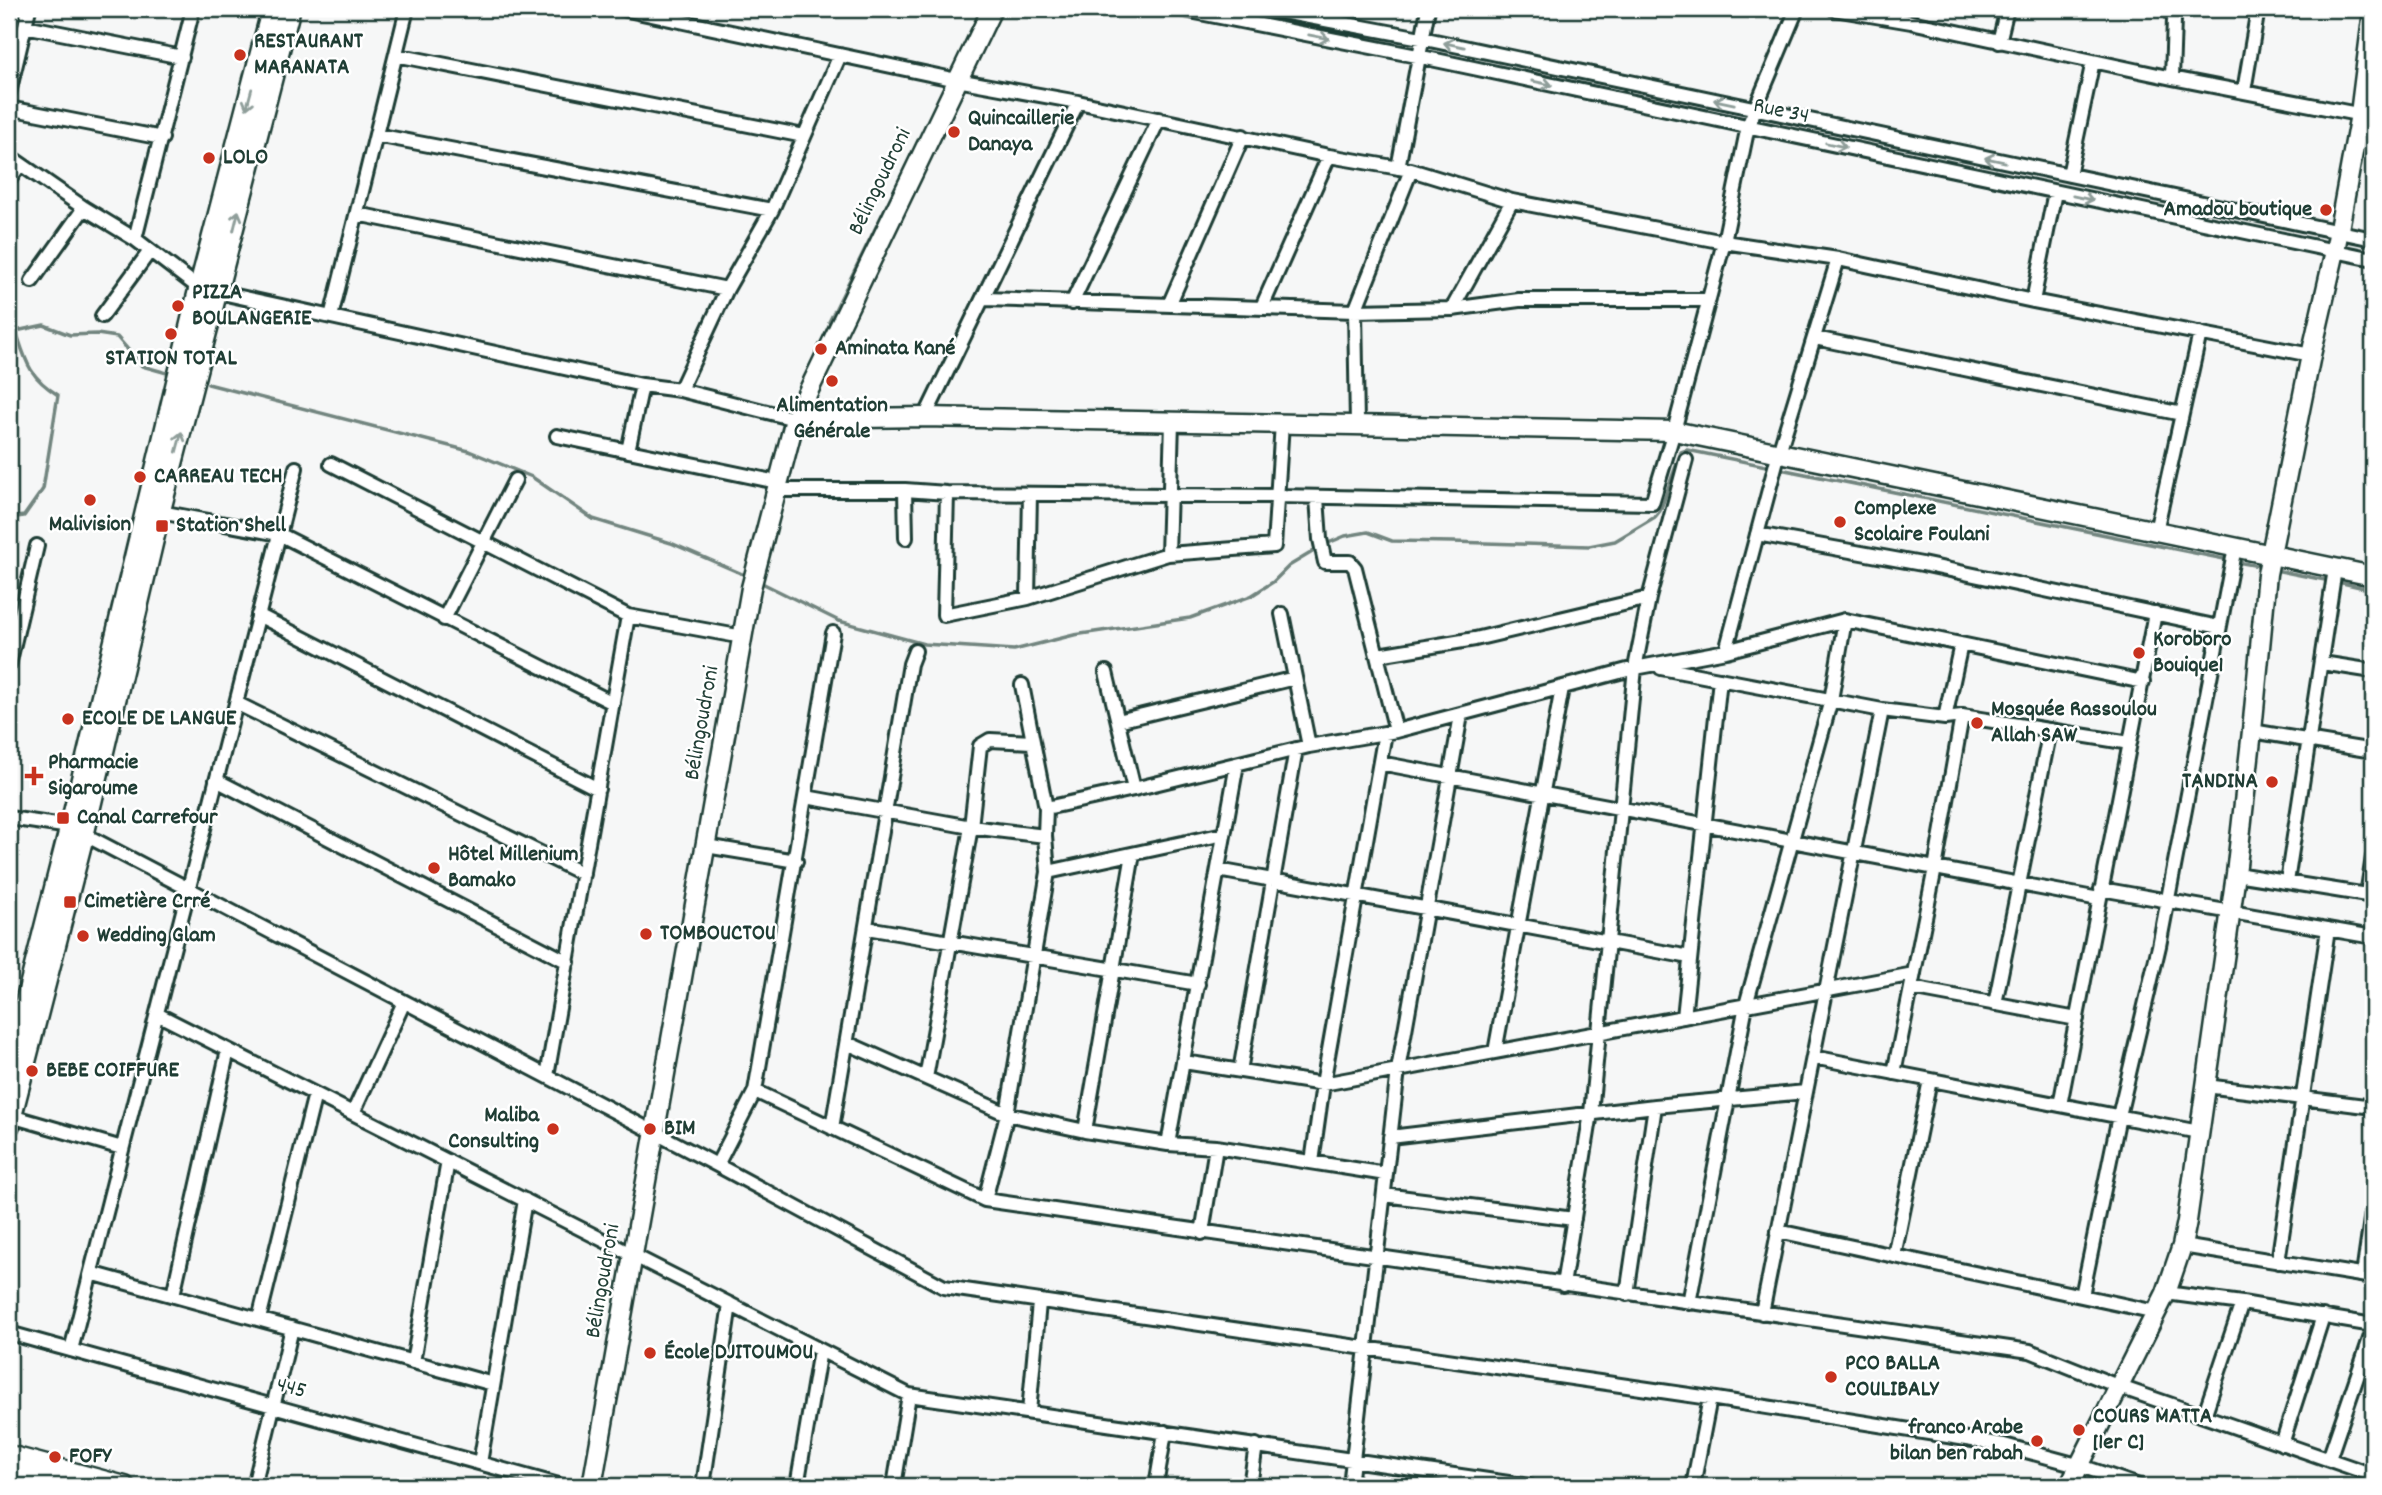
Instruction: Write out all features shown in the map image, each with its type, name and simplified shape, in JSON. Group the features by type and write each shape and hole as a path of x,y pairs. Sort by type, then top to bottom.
{"main road":[{"path":"9,1067 77,831 160,512 272,9"},
{"path":"10,1121 208,290 290,9"}],"street":[{"path":"9,93 29,9"},
{"path":"135,239 193,9"},
{"path":"331,317 407,9"},
{"path":"623,9 668,13 957,80 1404,169 1512,201 1724,242 1838,258 2033,301 2311,355"},
{"name":"Bélingoudroni","path":"592,1486 751,587 776,486 795,419 992,9"},
{"name":"Rue 34","path":"1180,9 1417,56 2373,259"},
{"name":"Rue 34","path":"1268,9 1421,38 2373,239"},
{"path":"1357,424 1354,311 1404,169 1417,56 1427,9"},
{"path":"557,436 776,486 947,493 1652,503 1724,242 1748,126 1797,9"},
{"path":"1834,9 1911,22 2172,78 2366,115"},
{"path":"1911,22 1916,9"},
{"path":"1999,41 2007,9"},
{"path":"2169,9 2175,19 2172,78"},
{"path":"2244,91 2258,9"},
{"path":"2068,1486 2166,1293 2182,1246 2236,874 2267,574 2311,355 2366,115 2373,11"},
{"path":"25,26 182,57"},
{"path":"396,55 804,136"},
{"path":"680,390 727,289 772,210 841,55"},
{"path":"2069,175 2093,61"},
{"path":"925,417 1078,102"},
{"path":"9,108 162,138"},
{"path":"1072,303 1159,119"},
{"path":"376,135 772,210"},
{"path":"1169,305 1243,136"},
{"path":"9,156 208,290 642,385 680,390 795,419 925,417 1674,430 1778,456 2156,531 2233,556 2271,555 2334,577 2373,576"},
{"path":"1262,307 1329,156"},
{"path":"9,180 20,164"},
{"path":"2033,301 2055,192"},
{"path":"1452,309 1512,201"},
{"path":"32,281 84,208"},
{"path":"357,214 727,289"},
{"path":"102,316 150,251"},
{"path":"1726,651 1772,477 1838,258"},
{"path":"984,299 1354,311 1452,309 1519,300 1709,300"},
{"path":"2156,531 2200,333"},
{"path":"1815,338 2182,414"},
{"path":"628,451 642,385"},
{"path":"1168,554 1172,422"},
{"path":"947,493 944,615 1028,598 1168,554 1274,546 1282,423"},
{"path":"1563,1285 1591,1113 1635,668 1649,598 1686,460"},
{"path":"331,464 628,616 743,637"},
{"path":"71,1350 296,468"},
{"path":"444,619 515,480"},
{"path":"905,490 906,538"},
{"path":"1028,598 1030,494"},
{"path":"1312,1162 1323,1084 1380,763 1391,732 1378,655 1355,568 1350,562 1325,562 1320,539 1317,498"},
{"path":"160,512 279,534 613,702"},
{"path":"1757,534 1922,564 2219,627"},
{"path":"9,665 37,546"},
{"path":"2082,1296 2167,900 2233,556"},
{"path":"2287,883 2334,577"},
{"path":"1378,655 1475,639 1649,598"},
{"path":"2060,1105 2155,612"},
{"path":"1240,1071 1274,880 1302,748 1295,678 1282,614"},
{"path":"258,615 598,789"},
{"path":"547,1076 628,616"},
{"path":"1046,808 1302,748 1391,732 1635,668 1726,651 1844,620 2143,682"},
{"path":"1689,1303 1746,1005 1831,701 1844,620"},
{"path":"717,1165 755,1091 833,632"},
{"path":"1945,718 1961,644"},
{"path":"832,1128 910,664 915,651"},
{"path":"2322,663 2373,671"},
{"path":"1654,666 1882,710 1945,718 1962,716 2130,743"},
{"path":"1106,672 1134,789"},
{"path":"1118,721 1295,678"},
{"path":"1684,1017 1720,679"},
{"path":"985,1200 1007,1114 1048,872 1046,808 1022,685"},
{"path":"1495,1052 1562,688"},
{"path":"236,703 583,874"},
{"path":"1762,1313 1882,710"},
{"path":"1350,1486 1398,1070 1461,715"},
{"path":"1894,1073 1962,716"},
{"path":"1995,1004 2050,730"},
{"path":"2252,731 2372,750 2373,735"},
{"path":"926,1078 971,827 980,746 990,740 1032,742"},
{"path":"1380,763 2018,884 2167,900 2373,937"},
{"path":"1168,1144 1237,764"},
{"path":"216,780 568,961"},
{"path":"806,797 971,827 1045,836"},
{"path":"9,818 77,831 655,1132 944,1287 1039,1303 1710,1398 2004,1445 2081,1465 2139,1486"},
{"path":"1048,872 1224,834"},
{"path":"706,846 796,861"},
{"path":"1085,1131 1133,854"},
{"path":"2236,874 2370,895 2373,857"},
{"path":"1218,870 1690,957"},
{"path":"867,928 1198,984"},
{"path":"2278,1262 2328,929"},
{"path":"1184,1062 1323,1084 1914,974"},
{"path":"1911,988 2077,1019"},
{"path":"352,1113 404,1002"},
{"path":"157,1014 909,1395 1353,1459 1462,1481 1527,1486"},
{"path":"847,1043 1007,1114 1085,1131 1168,1144 1216,1147 1386,1174"},
{"path":"173,1296 228,1050"},
{"path":"1813,1057 2199,1132"},
{"path":"1894,1256 1930,1080"},
{"path":"2206,1086 2373,1107"},
{"path":"755,1091 985,1200 2030,1352 2120,1387 2373,1475"},
{"path":"1390,1137 1655,1106 1806,1092"},
{"path":"259,1319 315,1094"},
{"path":"1627,1294 1655,1106"},
{"path":"10,1121 122,1148"},
{"path":"1202,1233 1216,1147"},
{"path":"413,1362 448,1161"},
{"path":"1384,1195 1574,1219"},
{"path":"480,1463 525,1200"},
{"path":"2182,1246 2368,1276 2373,1205"},
{"path":"1779,1231 2156,1312"},
{"path":"91,1273 493,1384"},
{"path":"2166,1293 2323,1316 2373,1327 2329,1460"},
{"path":"1029,1412 1039,1303"},
{"path":"2204,1416 2242,1303"},
{"path":"703,1486 730,1304"},
{"path":"2282,1444 2323,1316"},
{"path":"254,1486 292,1328"},
{"name":"445","path":"9,1333 562,1486"},
{"path":"797,1486 820,1350"},
{"path":"894,1486 909,1395"},
{"path":"1693,1486 1710,1398"},
{"path":"1156,1486 1165,1432"},
{"path":"1250,1486 1256,1445"},
{"path":"9,1455 125,1486"},
{"path":"9,1470 68,1486"}],"waterway":[{"path":"968,80 990,33"},
{"path":"829,322 947,83"},
{"path":"949,119 966,85"},
{"path":"251,199 278,92"},
{"path":"9,329 16,331 44,325 70,335 97,334 117,337 142,366 167,373"},
{"path":"9,518 24,516 43,489 58,395 41,382 30,368 16,331"},
{"path":"208,384 469,451 532,477 593,519 671,543 747,576"},
{"path":"1453,542 1589,546 1615,541 1655,517 1660,511 1681,452 1687,450 2229,560"},
{"path":"1326,544 1345,536 1368,532 1392,541 1453,542"},
{"path":"760,582 839,621 924,644 1014,650 1074,635 1190,618 1251,596 1273,582 1289,566 1319,548"},
{"path":"2237,562 2259,566"},
{"path":"2275,570 2330,581"},
{"path":"2338,582 2373,590"}],"place":[{"name":"RESTAURANT MARANATA","path":"240,55"},
{"name":"Quincaillerie Danaya","path":"954,132"},
{"name":"LOLO","path":"209,158"},
{"name":"Amadou boutique","path":"2326,210"},
{"name":"PIZZA BOULANGERIE","path":"178,306"},
{"name":"STATION TOTAL","path":"171,334"},
{"name":"Aminata Kané","path":"821,349"},
{"name":"Alimentation Générale","path":"832,381"},
{"name":"CARREAU TECH","path":"140,477"},
{"name":"Malivision","path":"90,500"},
{"name":"Complexe Scolaire Foulani","path":"1840,522"},
{"name":"Station Shell","path":"162,526"},
{"name":"Koroboro Bouique1","path":"2139,653"},
{"name":"ECOLE DE LANGUE","path":"68,719"},
{"name":"Mosquée Rassoulou Allah SAW","path":"1977,723"},
{"name":"Pharmacie Sigaroume","path":"34,776"},
{"name":"TANDINA","path":"2272,782"},
{"name":"Canal Carrefour","path":"63,818"},
{"name":"Hôtel Millenium Bamako","path":"434,868"},
{"name":"Cimetière Crré","path":"70,902"},
{"name":"TOMBOUCTOU","path":"646,934"},
{"name":"Wedding Glam","path":"83,936"},
{"name":"BEBE COIFFURE","path":"32,1071"},
{"name":"Maliba Consulting","path":"553,1129"},
{"name":"BIM","path":"650,1129"},
{"name":"École DJITOUMOU","path":"650,1353"},
{"name":"PCO BALLA COULIBALY","path":"1831,1377"},
{"name":"COURS MATTA [1er C]","path":"2079,1430"},
{"name":"franco Arabe bilan ben rabah","path":"2037,1441"},
{"name":"FOFY","path":"55,1457"}]}
